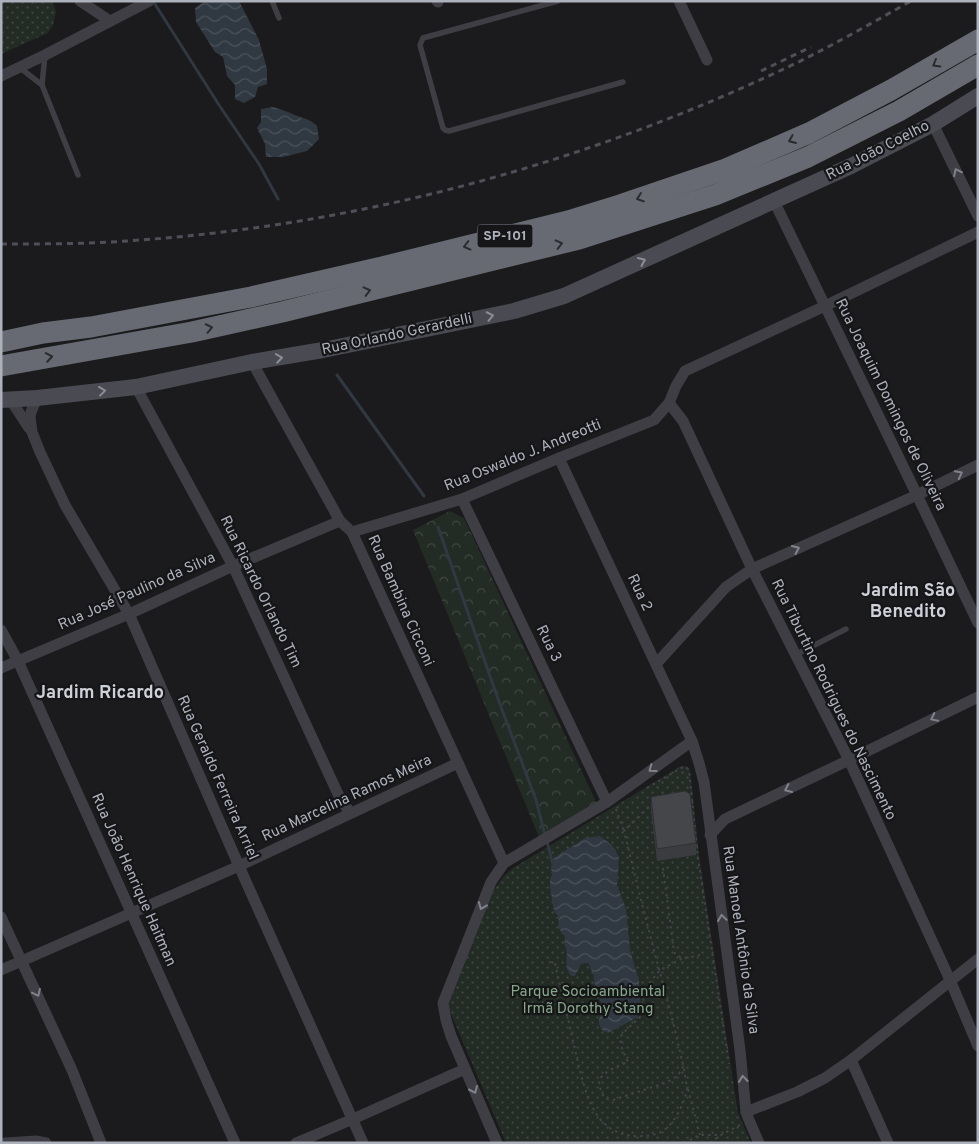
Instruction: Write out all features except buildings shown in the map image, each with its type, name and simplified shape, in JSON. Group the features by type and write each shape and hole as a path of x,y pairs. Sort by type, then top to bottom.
{"highway":[{"name":"SP-101","path":"1,342 279,291 382,268 568,221 620,205 726,169 809,133 891,90 978,40"},
{"name":"SP-101","path":"1,366 192,332 282,312 579,239 715,195 808,157 899,110 978,65"},
{"path":"1,338 43,334"}],"street":[{"path":"80,1 110,21"},
{"path":"679,1 707,60"},
{"path":"1,76 145,4"},
{"name":"Rua João Coelho","path":"774,201 851,166 933,124 978,96"},
{"path":"933,124 978,216"},
{"name":"Rua Joaquim Domingos de Oliveira","path":"774,201 978,623"},
{"name":"Rua Orlando Gerardelli","path":"6,400 136,387 252,362 323,350 514,311 564,296 774,201"},
{"path":"669,403 685,371 826,306 978,232"},
{"name":"Rua Bambina Cicconi","path":"252,362 340,521 352,532 504,863"},
{"name":"Rua Ricardo Orlando Tim","path":"136,387 233,566 338,794 350,813"},
{"name":"Rua Geraldo Ferreira Arriel","path":"37,398 30,417 32,432 40,452 65,505 129,614 363,1143"},
{"name":"Rua Geraldo Ferreira Arriel","path":"6,400 32,432"},
{"name":"Rua Oswaldo J. Andreotti","path":"352,532 462,500 654,420 669,403"},
{"name":"Rua Tiburtino Rodrigues do Nascimento","path":"669,403 683,420 752,569 849,760 950,980 978,1046"},
{"name":"Rua 2","path":"559,458 692,741"},
{"path":"656,664 726,587 752,569 917,495 978,465"},
{"name":"Rua 3","path":"462,500 611,805"},
{"name":"Rua José Paulino da Silva","path":"1,668 340,521"},
{"name":"Rua João Henrique Haitman","path":"1,630 18,661 235,1143"},
{"path":"710,835 725,819 978,696"},
{"path":"497,1143 451,1036 443,1003 491,882 504,863 611,805 692,741"},
{"name":"Rua Manoel Antônio da Silva","path":"692,741 704,782 740,1050 746,1112 759,1143"},
{"name":"Rua Marcelina Ramos Meira","path":"1,970 240,866 458,763"},
{"path":"1,917 72,1070 101,1143"},
{"path":"746,1112 797,1092 825,1078 851,1060 978,959"},
{"path":"851,1060 888,1143"},
{"path":"296,1143 465,1069"},
{"path":"5,1143 36,1141 46,1143"}],"lane":[{"path":"272,1 278,18"},
{"path":"558,1 423,38 420,45 443,128 449,131 624,82"},
{"path":"45,55 42,85 78,175"},
{"path":"19,67 42,85"},
{"path":"795,655 846,629"}],"path":[{"path":"648,787 681,768 686,767 689,770 698,858 730,1065"},
{"path":"611,805 624,831 700,1135"},
{"path":"624,831 650,806"},
{"path":"663,868 674,952 677,956 683,958"},
{"path":"683,1064 679,1074 665,1083 613,1100 604,1098 602,1095 599,1083 601,1077 610,1070 628,1062 621,1042 621,1035 644,1014 643,993 646,987 660,970 683,958 700,955"},
{"path":"549,962 555,963 580,1070 592,1107 601,1120 612,1130 623,1134 645,1137 659,1133 666,1129 674,1120 687,1088"},
{"path":"710,1143 742,1124"},
{"path":"684,1143 700,1135 721,1135"}],"green space":[{"path":"1,1 51,1 56,12 53,25 48,33 1,54"},
{"path":"450,511 464,518 598,806 541,842 413,530"},
{"name":"Parque Socioambiental Irmã Dorothy Stang","path":"681,766 686,766 690,770 699,855 738,1113 751,1143 506,1143 445,1000 494,889 513,868"}],"water":[{"path":"205,1 239,1 259,40 267,69 267,84 258,87 255,97 244,103 235,99 235,85 227,76 223,57 215,52 196,22 195,8"},
{"path":"273,107 313,122 317,126 319,139 307,151 283,157 266,157 265,144 257,128 261,122 261,109"},
{"path":"600,836 615,849 619,858 617,885 626,909 630,950 639,981 641,1008 636,1018 608,1033 603,1031 599,1025 603,1009 595,987 593,973 588,963 581,964 575,976 572,976 567,969 565,937 558,927 559,917 554,911 550,887 552,861 555,857 585,838"}],"waterway":[{"path":"153,1 259,164 278,199"},
{"path":"337,375 424,496"},
{"path":"438,527 498,699 536,800 545,835"},
{"path":"547,841 552,861"}],"railway":[{"path":"1,244 105,242 224,232 307,220 390,204 472,183 553,160 633,132 711,101 788,67 911,1"},
{"path":"761,71 811,47"}],"district":[{"name":"Jardim São Benedito","path":"908,601"},
{"name":"Jardim Ricardo","path":"100,693"}]}
